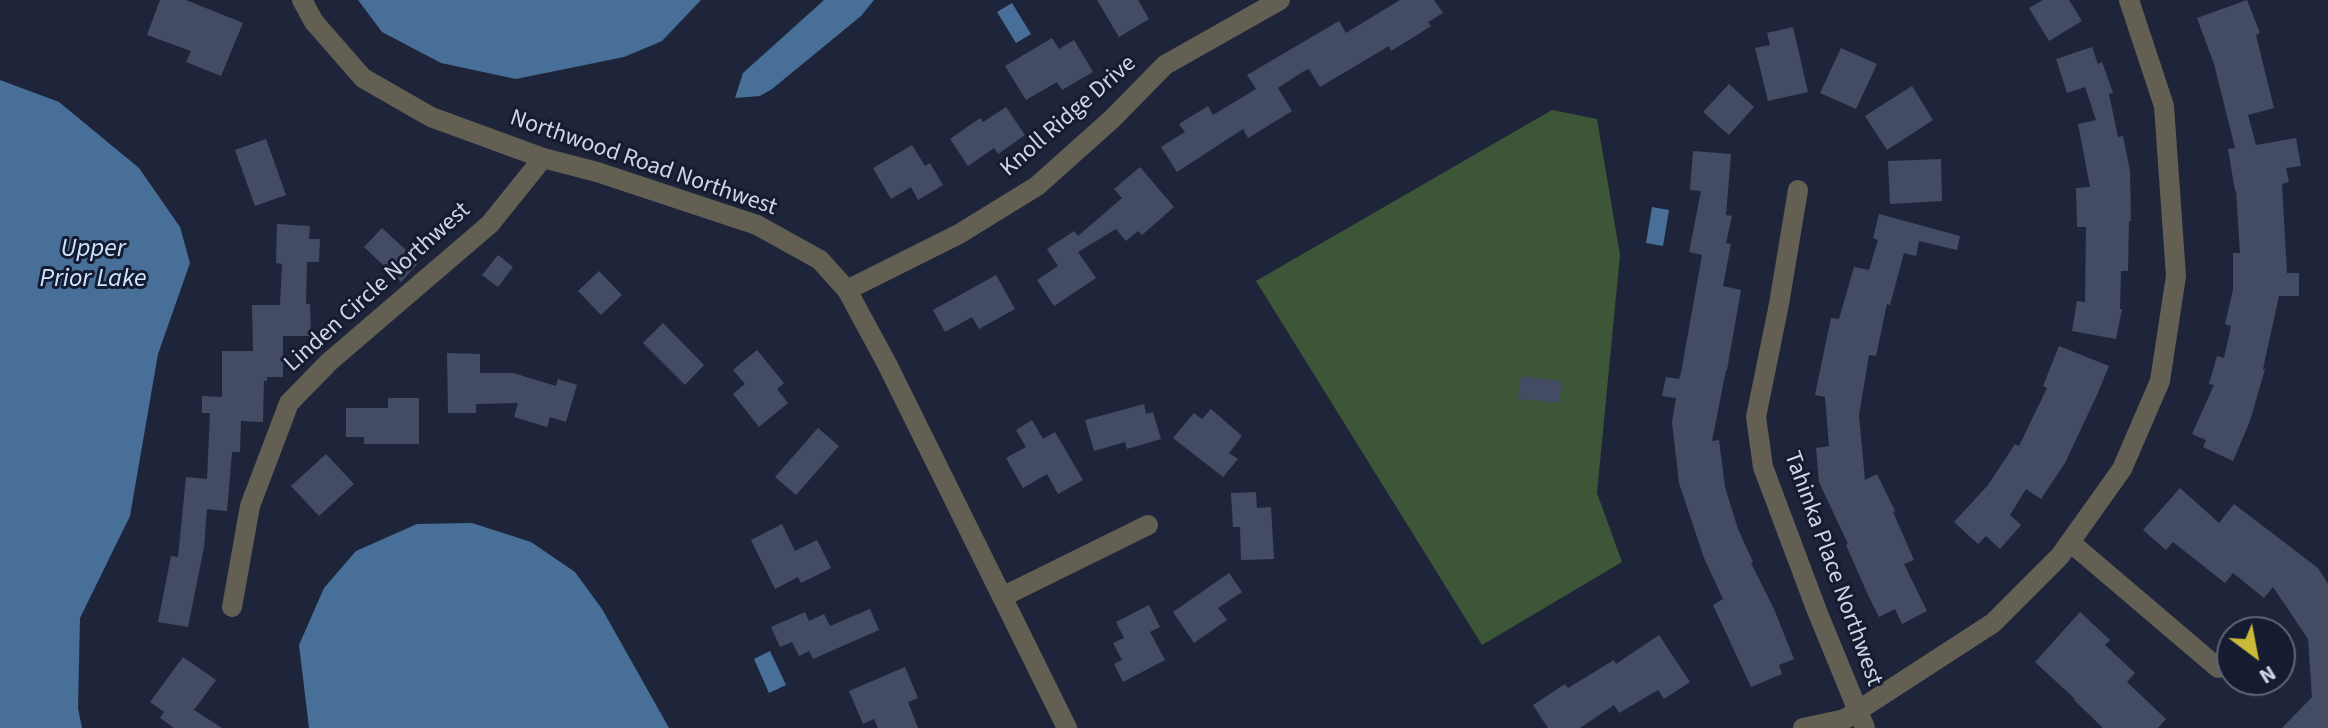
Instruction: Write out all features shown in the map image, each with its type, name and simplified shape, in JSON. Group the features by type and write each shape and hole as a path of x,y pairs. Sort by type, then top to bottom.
{"street":[{"name":"Northwood Road Northwest","path":"302,0 314,22 363,78 431,117 543,158 597,172 757,225 820,260 847,290 887,364 1067,728"},
{"name":"Knoll Ridge Drive","path":"847,290 959,234 1037,186 1112,119 1165,65 1280,0"},
{"path":"1803,728 1845,719 1861,720 1993,623 2060,556 2122,469 2160,381 2176,276 2164,106 2129,0"},
{"name":"Linden Circle Northwest","path":"232,607 250,506 289,403 329,362 490,224 543,158"},
{"name":"Tahinka Place Northwest","path":"1798,190 1756,417 1763,467 1861,720"},
{"path":"1002,597 1148,525"},
{"path":"2070,542 2216,666"}],"green space":[{"path":"1552,110 1597,119 1620,255 1597,493 1622,562 1482,645 1256,281"}],"water":[{"path":"358,0 701,0 662,41 624,57 516,79 441,63 382,32"},
{"path":"824,0 874,0 861,16 772,89 760,96 735,98 743,73"},
{"path":"1012,3 1031,34 1016,43 997,12"},
{"name":"Upper Prior Lake","path":"0,80 59,102 139,168 180,227 190,263 158,354 130,516 80,618 78,708 82,728 0,728"},
{"path":"1652,207 1669,210 1663,246 1646,243"},
{"path":"472,523 531,542 575,572 602,609 669,728 309,728 299,645 324,588 356,551 417,524"},
{"path":"770,651 786,685 769,693 754,659"}],"building":[{"path":"160,0 186,0 243,23 221,76 186,62 191,51 147,35"},
{"path":"1097,0 1138,0 1149,19 1119,37"},
{"path":"1400,0 1434,0 1443,13 1428,22 1431,26 1391,51 1389,46 1320,87 1309,69 1304,71 1278,88 1292,111 1248,138 1243,129 1177,172 1161,147 1185,132 1179,124 1208,106 1213,115 1256,89 1247,75 1339,21 1346,33"},
{"path":"2043,0 2069,0 2082,21 2049,41 2029,8"},
{"path":"2247,0 2260,33 2256,35 2274,108 2248,115 2256,145 2296,138 2301,166 2286,168 2289,182 2282,184 2287,273 2299,273 2299,296 2279,296 2265,369 2250,421 2233,461 2203,447 2206,440 2192,434 2214,385 2209,384 2217,356 2224,358 2231,326 2225,324 2233,290 2233,253 2240,253 2236,191 2228,149 2235,148 2214,64 2197,18"},
{"path":"1793,27 1808,92 1768,101 1755,48 1770,45 1767,33"},
{"path":"1052,38 1059,49 1074,40 1093,72 1062,90 1057,82 1026,100 1005,66"},
{"path":"2092,47 2098,64 2102,62 2113,93 2109,94 2118,137 2123,136 2130,171 2128,271 2121,271 2122,309 2116,339 2072,331 2077,301 2085,302 2086,227 2077,227 2076,188 2090,187 2078,124 2096,120 2085,87 2067,93 2056,59"},
{"path":"1841,48 1877,64 1856,109 1820,93"},
{"path":"1729,84 1754,107 1729,135 1703,112"},
{"path":"1912,86 1933,120 1887,150 1865,116"},
{"path":"1006,107 1025,135 998,154 994,148 968,166 950,139 980,118 983,122"},
{"path":"266,139 286,195 255,206 235,150"},
{"path":"912,145 925,166 930,163 943,185 918,200 911,187 891,199 873,168"},
{"path":"1693,151 1731,154 1726,215 1732,216 1726,243 1731,244 1723,286 1741,290 1712,441 1719,440 1725,487 1738,529 1794,659 1779,665 1782,674 1751,687 1713,605 1723,599 1704,558 1679,483 1672,422 1676,398 1662,396 1666,377 1679,379 1681,373 1702,255 1689,252 1701,191 1690,190"},
{"path":"1941,159 1942,201 1890,204 1888,161"},
{"path":"1140,167 1174,207 1142,235 1138,231 1126,241 1116,229 1078,252 1096,278 1054,306 1037,280 1058,266 1047,249 1074,231 1078,236 1122,198 1114,189"},
{"path":"1879,214 1960,236 1957,250 1919,241 1916,256 1904,253 1890,305 1887,304 1876,356 1869,355 1859,415 1865,480 1877,474 1895,511 1914,560 1904,564 1927,611 1902,624 1895,609 1879,617 1868,595 1819,482 1816,448 1829,446 1825,397 1815,395 1831,318 1839,319 1854,267 1869,270 1878,240 1873,238"},
{"path":"277,224 310,226 309,239 320,239 319,262 307,262 306,304 310,304 311,336 283,336 283,377 267,377 264,381 263,422 241,421 240,452 232,452 227,511 207,509 204,547 188,627 158,622 171,556 178,557 186,477 207,479 210,413 202,413 202,396 222,397 222,351 253,351 252,305 280,305 282,264 276,263"},
{"path":"382,228 419,262 401,282 364,247"},
{"path":"498,255 513,267 498,287 482,275"},
{"path":"599,271 622,295 601,315 578,291"},
{"path":"996,275 1015,309 979,329 972,317 945,332 933,310"},
{"path":"663,323 704,365 685,385 643,343"},
{"path":"2059,346 2109,366 2065,463 2041,499 2026,489 2010,515 2021,525 2000,549 1986,536 1978,544 1954,522 1988,485 2015,444 2019,446 2047,388 2043,386"},
{"path":"757,350 784,383 777,389 788,403 759,427 733,394 745,384 733,370"},
{"path":"447,353 480,354 480,373 513,373 556,386 558,379 577,385 566,422 550,417 547,427 514,417 518,403 476,404 476,413 448,413"},
{"path":"1521,376 1562,381 1559,403 1518,399"},
{"path":"388,398 419,398 419,444 364,444 364,437 346,437 346,408 388,408"},
{"path":"1144,404 1146,414 1153,412 1161,439 1127,449 1125,442 1094,451 1085,420"},
{"path":"1211,409 1242,436 1229,453 1238,459 1223,477 1173,438 1194,413 1202,419"},
{"path":"1032,420 1043,439 1055,432 1083,480 1058,494 1047,474 1023,488 1006,458 1026,447 1016,430"},
{"path":"818,428 839,446 796,495 775,477"},
{"path":"326,454 354,484 319,516 291,486"},
{"path":"2180,488 2219,523 2234,504 2318,568 2328,584 2328,728 2282,728 2312,697 2308,639 2296,616 2293,616 2273,587 2264,598 2233,573 2225,583 2173,542 2166,550 2143,530"},
{"path":"1256,492 1257,508 1271,507 1274,559 1241,560 1240,527 1233,527 1231,493"},
{"path":"782,524 795,551 817,540 831,568 801,583 798,577 775,589 751,540"},
{"path":"1229,573 1242,592 1218,608 1227,620 1194,643 1173,612"},
{"path":"1149,605 1160,627 1150,632 1165,660 1123,682 1114,664 1122,660 1113,643 1124,638 1116,622"},
{"path":"870,609 879,630 813,659 809,651 799,656 792,642 780,647 771,627 805,612 809,621 824,614 830,626"},
{"path":"2080,612 2110,640 2105,645 2135,673 2127,682 2166,719 2158,728 2103,728 2035,662"},
{"path":"1659,635 1690,682 1664,699 1658,690 1619,713 1614,705 1580,728 1548,728 1533,705 1565,684 1568,688 1614,660 1616,664"},
{"path":"183,657 216,680 194,710 222,728 174,728 160,718 164,712 150,702"},
{"path":"905,667 918,698 908,702 918,728 878,728 874,719 863,724 849,691"}]}
